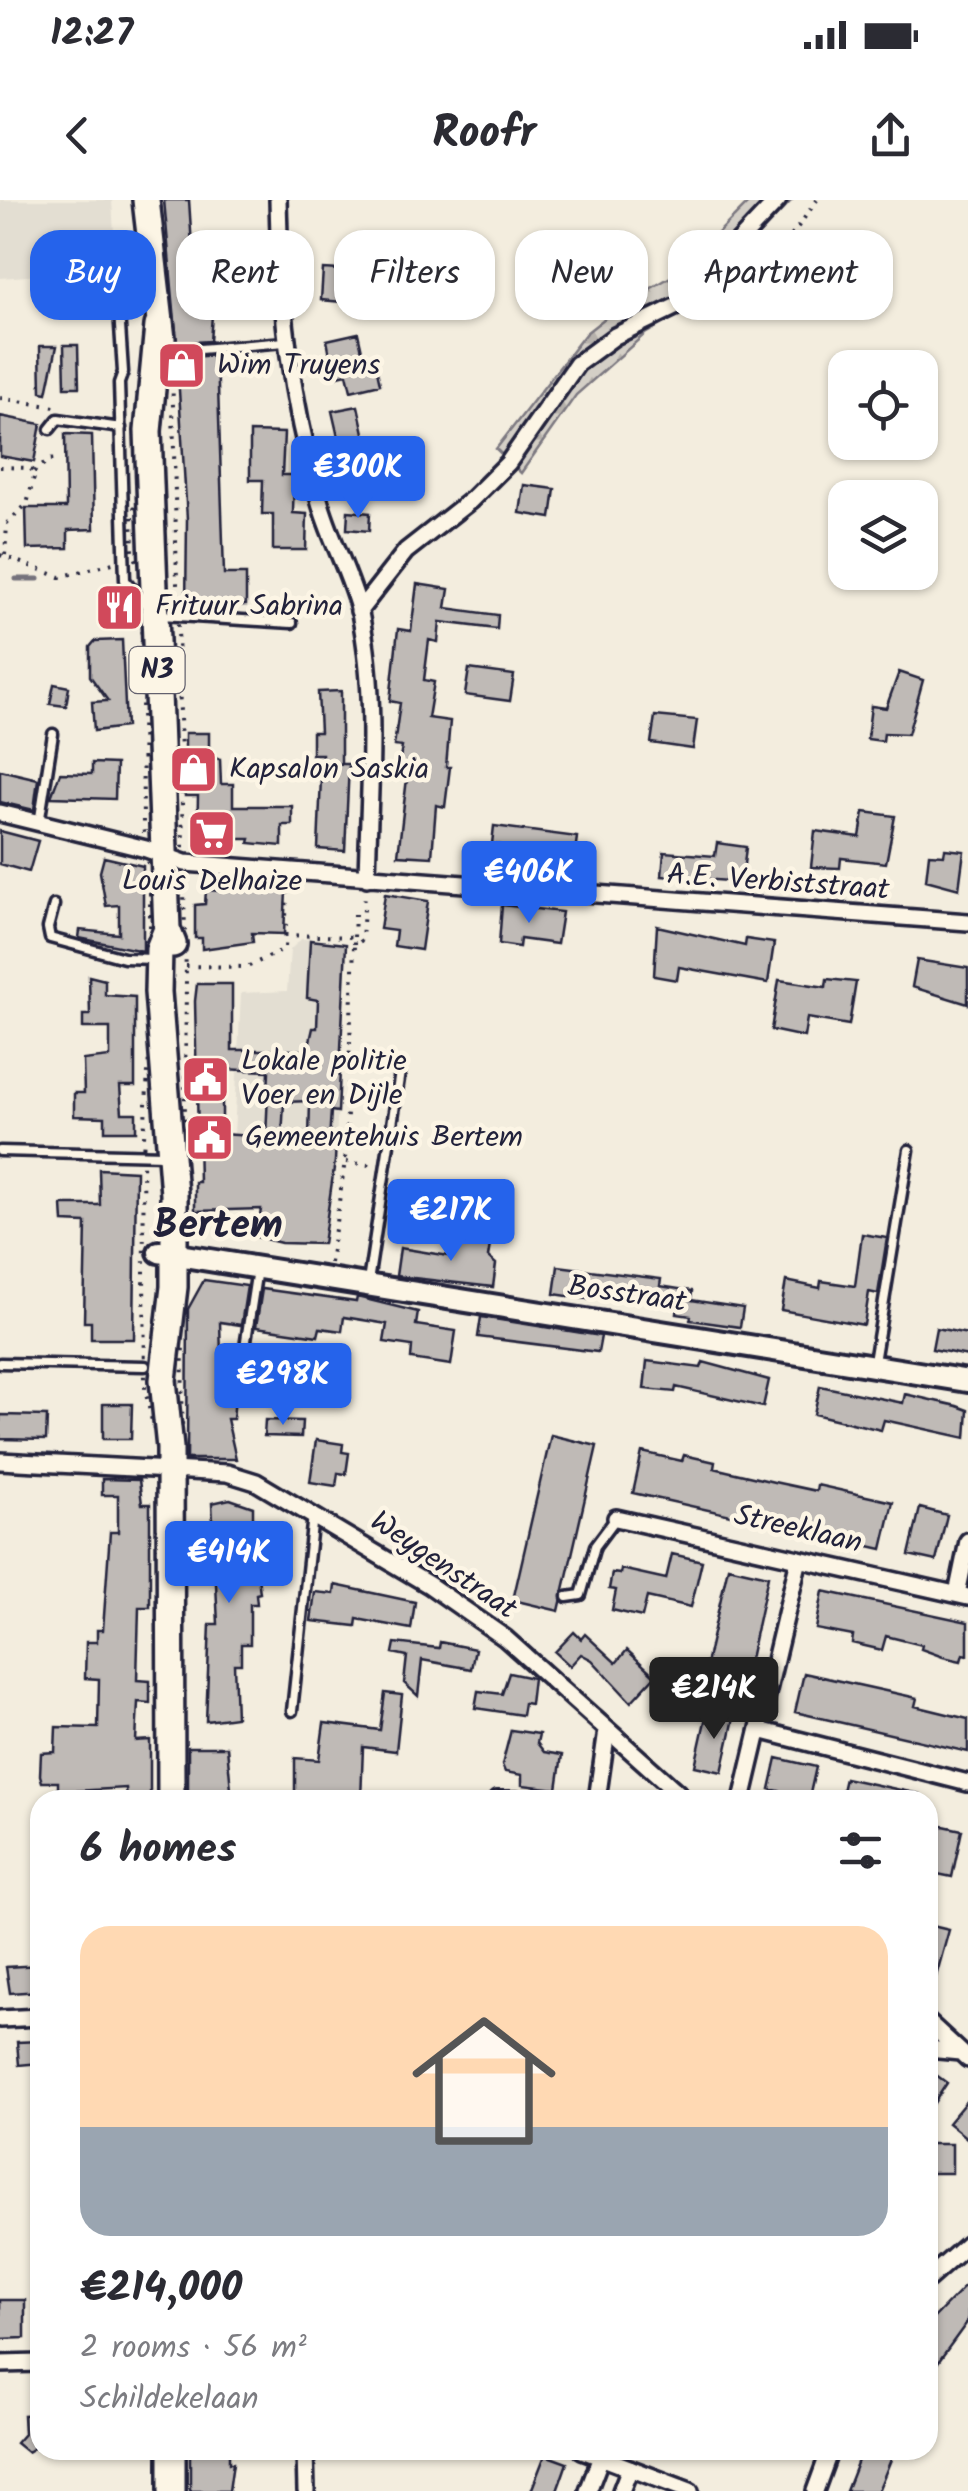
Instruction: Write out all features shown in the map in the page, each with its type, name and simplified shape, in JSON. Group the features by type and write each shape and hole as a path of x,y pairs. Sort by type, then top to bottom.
{"main road":[{"name":"N3","path":"146,200 149,230"},
{"name":"N3","path":"154,546 165,479 163,352 156,306"},
{"name":"N3","path":"158,326 148,431 166,859 167,928 158,958 166,1092 166,1253 154,1362 170,1470 171,1790"},
{"name":"N3","path":"165,1058 175,992 175,948 167,928"},
{"path":"172,2460 172,2491"}],"street":[{"path":"278,200 285,342 292,398 320,504 359,611 371,731 366,878"},
{"path":"359,611 406,552 471,500 508,464 577,364 615,336 679,304 717,269 778,200"},
{"name":"A.E. Verbiststraat","path":"0,813 146,849 166,859 366,878 968,922"},
{"name":"Bosstraat","path":"166,1253 968,1381"},
{"name":"Weygenstraat","path":"0,1461 244,1478 430,1584 505,1638 675,1790"},
{"name":"Streeklaan","path":"616,1518 962,1595"},
{"path":"962,1595 968,1541"},
{"path":"744,1790 799,1559"},
{"path":"598,1790 607,1730"},
{"path":"759,1730 968,1783"},
{"path":"0,2019 30,2017"},
{"path":"938,2031 964,2055"},
{"path":"938,2051 964,2055"},
{"path":"938,2270 968,2244"},
{"path":"0,2364 30,2364"},
{"path":"305,2460 306,2491"},
{"path":"588,2491 600,2460"},
{"path":"609,2460 690,2491"},
{"path":"815,2491 826,2460"},
{"path":"621,2491 630,2468"}],"lane":[{"path":"120,320 125,580 155,614 292,623"},
{"path":"163,352 285,342"},
{"path":"50,429 58,419 120,428"},
{"path":"39,824 53,734"},
{"path":"54,904 48,928 50,938 124,958 158,958"},
{"path":"367,1286 400,1072"},
{"path":"873,1365 909,1150"},
{"path":"0,1151 166,1156"},
{"path":"257,1269 245,1347 316,1356"},
{"path":"0,1363 154,1362"},
{"path":"292,1711 313,1514"},
{"path":"568,1597 580,1594 595,1546 616,1518"}],"path":[{"path":"654,317 712,315 790,238 817,200"},
{"path":"58,459 34,472 27,504 8,523 2,555 60,578 124,561"},
{"path":"0,467 34,472"},
{"path":"0,522 8,523"},
{"path":"186,966 247,967 284,949 288,871"},
{"path":"354,946 362,940 366,878"},
{"path":"327,1280 346,1162 355,914"},
{"path":"285,935 354,936"},
{"path":"346,1162 363,1164"}],"shaded area":[{"path":"0,200 112,200 114,230 30,230 30,276 0,278"},
{"path":"301,939 331,940 332,947 346,944 335,1161 234,1135 241,993 287,991 290,950"}],"green space":[{"path":"751,200 792,200 763,230 721,230"},
{"path":"668,278 669,320 645,334 576,395 521,473 496,449 586,333 602,320 648,320 648,290"}],"building":[{"path":"164,200 189,200 191,230 176,230 176,320 212,320 210,341 177,343"},
{"path":"323,269 334,270 334,301 321,300"},
{"path":"358,333 366,369 376,366 380,384 351,391 347,374 334,377 327,340"},
{"path":"64,345 78,345 79,387 65,387"},
{"path":"40,346 57,346 47,393 41,392"},
{"path":"217,355 224,574 246,574 246,605 186,607 187,519 177,358"},
{"path":"358,406 368,451 388,447 395,476 376,480 373,470 347,476 332,411"},
{"path":"0,416 41,424 34,462 0,456"},
{"path":"250,432 284,433 282,475 294,475 293,513 307,514 306,550 273,550 273,514 262,514 263,480 250,480"},
{"path":"65,434 92,435 94,529 68,530 68,548 27,549 26,508 66,508"},
{"path":"524,485 555,489 551,518 520,513"},
{"path":"348,511 370,513 369,531 347,529"},
{"path":"417,584 449,589 446,608 498,615 497,629 440,622 438,642 429,640 424,680 434,682 428,718 450,721 445,807 436,805 432,857 398,855 407,778 397,777 402,747 394,746 400,703 390,701 398,629 411,631"},
{"path":"112,595 129,612 120,625 101,607"},
{"path":"122,640 126,727 94,731 92,702 108,701 90,676 90,647 95,641"},
{"path":"469,669 514,675 510,701 465,695"},
{"path":"899,672 923,680 908,734 884,733 883,741 867,739 871,706 886,708"},
{"path":"54,684 69,687 66,706 50,704"},
{"path":"341,691 341,764 349,764 345,851 318,849 322,754 312,754 312,732 320,732 318,692"},
{"path":"655,716 697,720 693,749 651,743"},
{"path":"185,733 209,733 209,758 220,759 221,784 233,784 233,806 292,806 292,825 282,825 282,846 249,843 250,839 197,839 198,796 185,796"},
{"path":"92,763 116,764 115,799 51,797 60,773 92,774"},
{"path":"0,770 38,779 34,810 0,802"},
{"path":"864,812 895,816 886,863 841,858 840,868 811,867 815,831 860,837"},
{"path":"494,826 577,837 573,868 499,861 501,845 492,844"},
{"path":"0,831 38,841 29,872 0,864"},
{"path":"717,843 746,847 742,882 662,876 664,852 715,856"},
{"path":"945,849 964,851 959,889 926,880 929,854 944,855"},
{"path":"104,857 143,866 143,951 79,938 80,930 119,934 119,905 106,906 100,872"},
{"path":"223,877 274,882 274,890 286,891 284,934 252,933 253,942 202,949 202,938 195,938 195,905 205,904 206,890 223,891"},
{"path":"385,894 428,901 421,950 394,946 396,931 380,929"},
{"path":"502,905 562,912 557,944 520,939 519,947 499,944"},
{"path":"657,926 745,946 746,939 774,943 768,983 679,967 677,980 654,976"},
{"path":"310,940 346,944 338,1112 331,1111 329,1140 336,1140 335,1161 323,1244 281,1243 257,1237 261,1209 195,1211 195,1182 199,1182 197,984 232,984 232,1050 308,1050 313,1028 317,1028 318,1000 307,998","holes":["222,1069 269,1071 266,1137 222,1134","310,1101 309,1139 282,1138 284,1102"]},
{"path":"917,960 968,968 968,1004 912,987"},
{"path":"89,976 105,980 105,995 135,997 135,1086 120,1086 122,1113 136,1113 136,1131 105,1131 105,1117 74,1116 74,1093 84,1093 83,1060 110,1057 110,1028 83,1028 83,1015 90,1015"},
{"path":"827,979 856,982 849,1025 807,1018 804,1037 771,1030 779,980 826,987"},
{"path":"99,1169 136,1171 134,1339 91,1339 91,1322 84,1322 86,1223 63,1222 62,1205 100,1205"},
{"path":"862,1234 887,1238 878,1294 869,1292 864,1325 781,1310 786,1281 820,1288 821,1281 855,1286"},
{"path":"468,1236 491,1239 488,1257 496,1264 493,1287 396,1276 400,1248 449,1256 451,1241 467,1244"},
{"path":"558,1266 661,1279 660,1286 692,1291 691,1300 743,1308 740,1327 690,1320 691,1316 677,1314 678,1305 590,1291 588,1299 554,1294"},
{"path":"204,1280 247,1286 241,1325 220,1322 221,1356 319,1366 316,1382 237,1376 233,1419 227,1419 236,1459 187,1459 188,1309"},
{"path":"262,1289 356,1302 357,1297 418,1312 416,1325 456,1331 451,1365 411,1359 412,1346 384,1342 387,1324 344,1317 342,1331 320,1328 318,1336 256,1327"},
{"path":"481,1317 601,1336 598,1352 478,1337"},
{"path":"936,1328 968,1334 968,1356 932,1349"},
{"path":"647,1361 701,1368 703,1362 769,1380 763,1407 676,1387 675,1392 644,1389"},
{"path":"820,1386 903,1403 905,1394 957,1406 968,1410 966,1438 884,1420 881,1430 814,1414"},
{"path":"103,1404 132,1404 131,1439 103,1439"},
{"path":"0,1415 47,1416 46,1440 0,1439"},
{"path":"265,1420 302,1421 301,1437 264,1436"},
{"path":"551,1435 597,1446 559,1611 513,1600"},
{"path":"316,1440 343,1444 342,1452 349,1453 346,1474 338,1473 336,1486 310,1482"},
{"path":"642,1452 682,1461 684,1455 715,1462 714,1468 774,1482 816,1491 817,1485 893,1502 882,1549 633,1493"},
{"path":"102,1479 139,1480 142,1504 150,1504 150,1607 139,1607 137,1680 150,1681 150,1703 138,1702 136,1741 150,1740 150,1790 58,1790 58,1782 42,1782 40,1775 41,1753 55,1752 56,1727 98,1728 99,1679 85,1678 86,1642 97,1642 97,1630 103,1630 110,1532 118,1532 118,1495 102,1495"},
{"path":"230,1499 253,1507 253,1525 242,1525 242,1566 257,1568 260,1593 256,1594 257,1604 250,1604 250,1644 241,1644 241,1664 234,1664 236,1717 206,1721 210,1624 218,1624 212,1503"},
{"path":"920,1508 947,1515 936,1561 909,1555"},
{"path":"672,1554 702,1561 691,1607 647,1597 642,1617 612,1610 616,1590 609,1589 612,1573 620,1574 621,1569 666,1579"},
{"path":"728,1567 768,1576 745,1682 704,1673"},
{"path":"335,1585 415,1602 411,1629 357,1619 356,1626 311,1621 315,1592 334,1594"},
{"path":"823,1591 968,1622 968,1655 963,1654 961,1661 943,1657 921,1649 922,1645 886,1636 882,1650 852,1643 853,1636 816,1629"},
{"path":"574,1632 581,1639 585,1634 616,1663 627,1650 655,1676 631,1702 592,1660 581,1654 570,1666 555,1652"},
{"path":"440,1642 475,1649 471,1669 422,1660 418,1696 404,1683 407,1656 393,1653 395,1643 439,1648"},
{"path":"509,1673 533,1678 530,1704 524,1703 522,1715 475,1708 478,1691 502,1694"},
{"path":"804,1673 917,1698 915,1706 968,1719 968,1752 795,1712"},
{"path":"385,1693 402,1695 396,1751 363,1747 361,1790 295,1790 295,1758 319,1760 324,1723 380,1730"},
{"path":"707,1712 734,1718 722,1772 695,1766"},
{"path":"511,1730 539,1734 537,1743 544,1752 562,1755 557,1789 522,1785 522,1775 505,1772 502,1765"},
{"path":"188,1747 227,1747 231,1790 188,1790"},
{"path":"777,1758 816,1767 811,1790 770,1789"},
{"path":"845,1778 900,1790 842,1790"},
{"path":"938,1825 962,1830 952,1877 938,1874"},
{"path":"938,1927 949,1930 938,1969"},
{"path":"30,1966 30,1992 10,1993 6,1967"},
{"path":"30,2041 30,2064 19,2065 17,2042"},
{"path":"938,2076 947,2083 938,2097"},
{"path":"968,2099 968,2139 948,2123"},
{"path":"938,2144 952,2144 952,2173 938,2173"},
{"path":"968,2283 968,2321 938,2362 938,2314"},
{"path":"0,2300 25,2300 25,2338 0,2339"},
{"path":"23,2415 30,2415 27,2452 16,2443 24,2434"},
{"path":"190,2460 233,2463 229,2491 190,2491"},
{"path":"543,2460 567,2463 557,2491 531,2491"},
{"path":"858,2460 891,2460 878,2491 846,2491"}],"waterway":[{"path":"16,579 38,579"}],"place":[{"name":"Wim Truyens","path":"182,366"},
{"name":"Frituur Sabrina","path":"120,607"},
{"name":"Kapsalon Saskia","path":"194,770"},
{"name":"Louis Delhaize","path":"212,833"},
{"name":"Lokale politie Voer en Dijle","path":"206,1079"},
{"name":"Gemeentehuis Bertem","path":"210,1138"}],"district":[{"name":"Bertem","path":"218,1226"}]}
